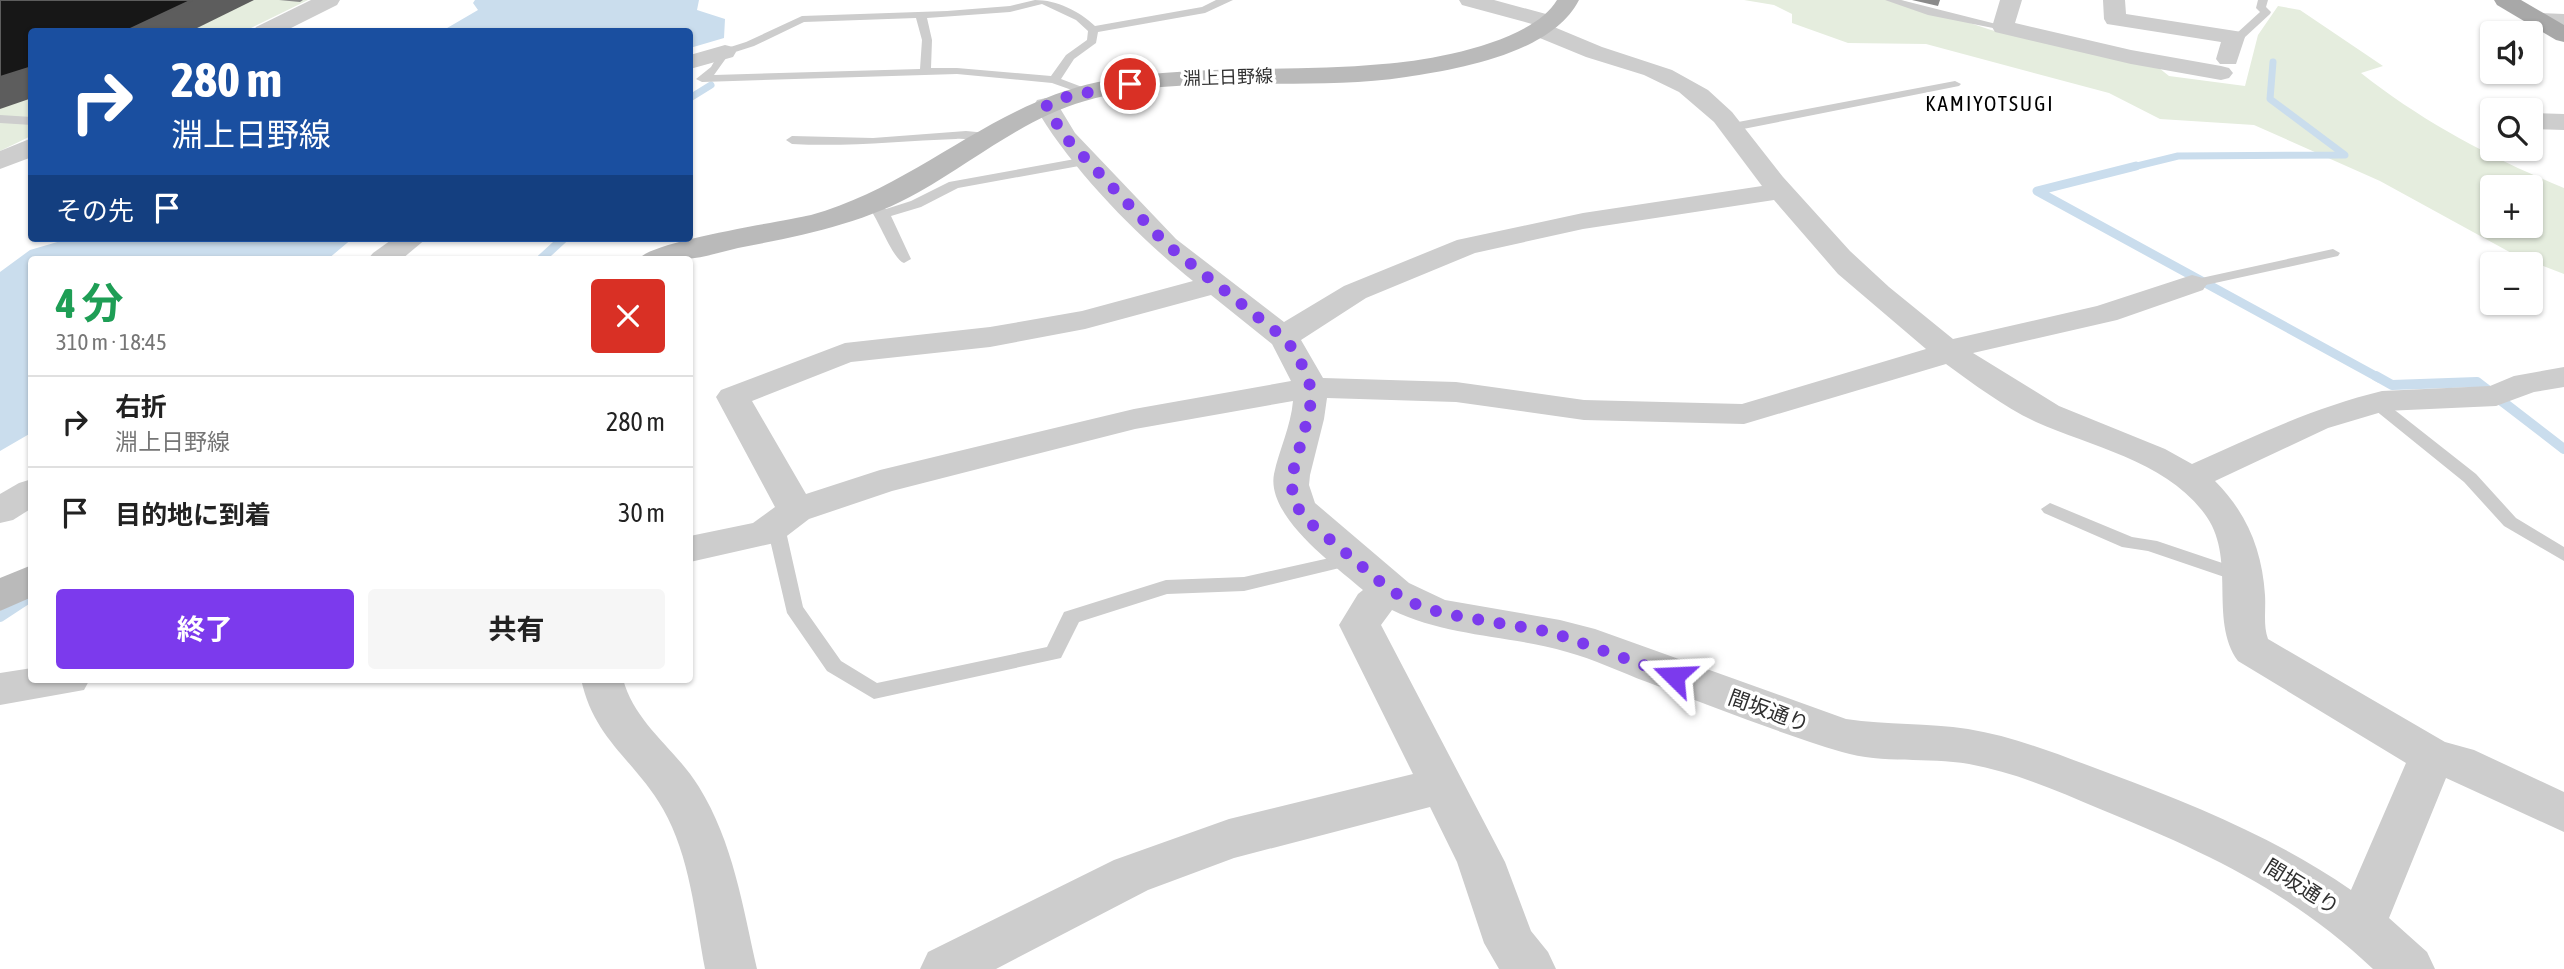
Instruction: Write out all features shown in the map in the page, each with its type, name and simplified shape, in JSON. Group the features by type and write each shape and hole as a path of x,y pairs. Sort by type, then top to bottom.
{"main road":[{"name":"淵上日野線","path":"664,256 703,245 878,209 903,189 987,137 1050,93 1086,92 1175,79 1364,72 1423,66 1496,49 1543,25 1568,0"},
{"path":"2505,0 2564,34"},
{"path":"0,596 28,581"}],"street":[{"path":"272,28 329,0"},
{"path":"1470,0 1543,25 1679,82 1717,109 1781,191 1857,275 1946,350 2035,408 2191,478 2217,504 2236,545 2242,577 2244,632 2247,643 2253,650 2432,756 2458,762 2564,813"},
{"path":"2011,0 2003,27 2131,57 2228,56"},
{"path":"2115,0 2115,19 2228,56"},
{"path":"2539,20 2564,21"},
{"path":"693,61 725,52"},
{"name":"間坂通り","path":"1050,93 1065,137 1086,161 1166,244 1283,337 1298,355 1311,388 1310,410 1291,479 1294,503 1309,522 1390,590 1419,606 1446,614 1551,632 1580,640 1792,719 1846,736 1877,741 1969,747 2046,768 2193,826 2292,876 2361,925 2409,969"},
{"path":"2543,121 2564,122"},
{"path":"0,161 28,148"},
{"path":"1283,337 1355,292 1466,246 1571,223 1781,191"},
{"path":"387,256 407,242"},
{"path":"693,549 765,533 786,519 880,482 1134,419 1311,388 1333,387 1456,392 1584,410 1744,414 1936,357 1946,350 2106,313 2199,282"},
{"path":"786,519 733,397 845,353 990,337 1085,320 1217,284"},
{"path":"2191,478 2316,421 2376,403 2496,396 2526,383 2564,377"},
{"path":"0,511 28,494"},
{"path":"1390,590 1372,604 1360,625 1481,862 1510,943 1530,969"},
{"path":"0,690 44,683"},
{"path":"603,683 610,710 683,800 703,843 731,969"},
{"path":"2361,925 2432,756"},
{"path":"946,969 1131,875 1229,839 1441,786"}],"lane":[{"path":"1093,30 1205,10 1213,4 1228,0"},
{"path":"1890,0 1933,13 2003,27"},
{"path":"2228,56 2240,36 2266,12 2261,8 2263,0"},
{"path":"1042,1 1080,18 1093,30 1092,41 1070,57 1050,93 981,72 925,71 702,79 715,69 725,52 750,44 802,19 921,16 1010,9 1042,1"},
{"path":"921,16 927,40 925,71"},
{"path":"1733,127 1955,84"},
{"path":"0,119 28,121"},
{"path":"792,140 850,142 971,133 987,137"},
{"path":"905,259 878,209 922,201 954,185 1086,161"},
{"path":"2199,282 2333,253"},
{"path":"2376,403 2470,478 2510,522 2564,555"},
{"path":"2050,509 2129,543 2150,545 2242,577"},
{"path":"786,519 794,608 834,666 874,691 1054,653 1071,617 1166,587 1244,584 1352,558"}],"green space":[{"path":"0,0 308,0 251,28 28,28 28,137 0,151"},
{"path":"1744,0 1901,0 1991,30 2159,68 2169,76 2245,86 2258,35 2278,6 2300,10 2383,66 2361,73 2433,123 2480,149 2480,161 2504,161 2535,175 2480,175 2480,236 2380,181 2254,125 2160,119 2109,93 1926,44 1848,43 1792,23 1792,14 1774,5"},
{"path":"2543,179 2564,188 2564,274 2543,266 2543,252 2510,252 2484,238 2543,238"}],"water":[{"path":"475,0 699,0 697,10 725,19 724,38 693,47 693,28 447,28 478,10 473,3"},
{"path":"57,242 348,242 332,256 28,256 28,435 0,451 0,272 30,250"}],"building":[{"path":"0,0 192,0 132,28 28,28 28,68 0,77"}],"waterway":[{"path":"2129,168 2178,156 2345,155 2270,99 2273,62"},
{"path":"693,96 711,85"},
{"path":"2136,166 2037,191 2379,378"},
{"path":"544,256 560,242"},
{"path":"2376,376 2392,385 2477,382 2564,449"},
{"path":"0,617 28,599"}],"district":[{"name":"KAMIYOTSUGI","path":"1990,103"}],"route":[{"path":"1130,84 1066,97 1046,106 1065,137 1166,244 1283,337 1298,355 1311,388 1310,410 1291,479 1294,503 1309,522 1390,590 1419,606 1446,614 1551,632 1580,640 1674,676"}]}
